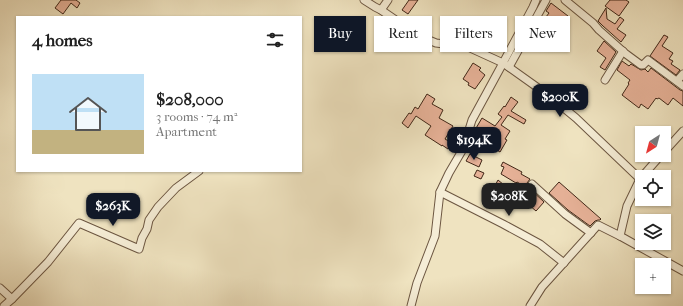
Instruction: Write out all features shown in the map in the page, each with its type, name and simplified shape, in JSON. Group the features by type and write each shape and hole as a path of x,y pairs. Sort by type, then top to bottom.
{"street":[{"path":"364,0 419,36 436,43 468,47 506,65 548,95 576,118 635,174"},
{"path":"381,10 388,0"},
{"path":"506,65 536,0"},
{"path":"411,306 417,283 435,236 440,192 463,149 472,120 546,0"},
{"path":"565,0 641,65 649,60 680,83 683,74"},
{"path":"605,80 623,51"},
{"path":"671,144 683,131"},
{"path":"648,170 655,162"},
{"path":"4,306 48,262 79,223 139,249 149,220 158,206 176,188 198,172"},
{"path":"532,184 565,214 591,233"},
{"path":"620,236 627,206 635,189"},
{"path":"440,192 540,244 564,263"},
{"path":"530,306 542,287 598,226 620,236 683,271"},
{"path":"0,288 12,299"}],"building":[{"path":"61,0 76,0 80,3 77,8 71,3 63,14 55,8"},
{"path":"409,0 418,0 408,14 402,10"},
{"path":"610,0 626,0 629,2 619,16 605,6"},
{"path":"551,3 568,16 547,16 549,13 546,11"},
{"path":"606,8 607,19 615,24 620,17 624,20 617,29 626,35 621,42 598,21"},
{"path":"664,35 668,37 662,46 673,53 669,59 673,61 671,64 680,70 676,75 650,56"},
{"path":"604,41 616,52 605,70 600,67 606,58 597,51"},
{"path":"622,61 629,66 631,64 641,70 645,69 648,72 651,68 683,91 683,106 673,98 668,105 659,98 656,98 648,109 641,104 639,108 622,95 630,80 617,70"},
{"path":"473,63 481,68 479,70 485,75 475,89 468,85 469,83 463,79"},
{"path":"427,94 435,99 432,104 443,110 439,118 453,126 445,139 452,143 448,149 425,135 431,126 416,116 408,128 402,123 409,113 411,114 415,107 418,109"},
{"path":"511,97 518,102 511,111 526,120 524,124 508,115 501,125 510,131 500,152 472,135 482,118 495,126 502,117 498,114 504,106 505,107"},
{"path":"470,154 482,160 479,167 466,161"},
{"path":"503,162 522,172 521,174 530,179 527,186 544,202 536,211 522,199 529,189 501,174 504,167 501,166"},
{"path":"477,170 484,173 481,179 474,176"},
{"path":"498,180 504,185 502,187 511,192 512,190 517,194 512,201 506,197 505,199 491,193"},
{"path":"559,182 601,219 595,221 590,226 568,210 549,193"}]}
